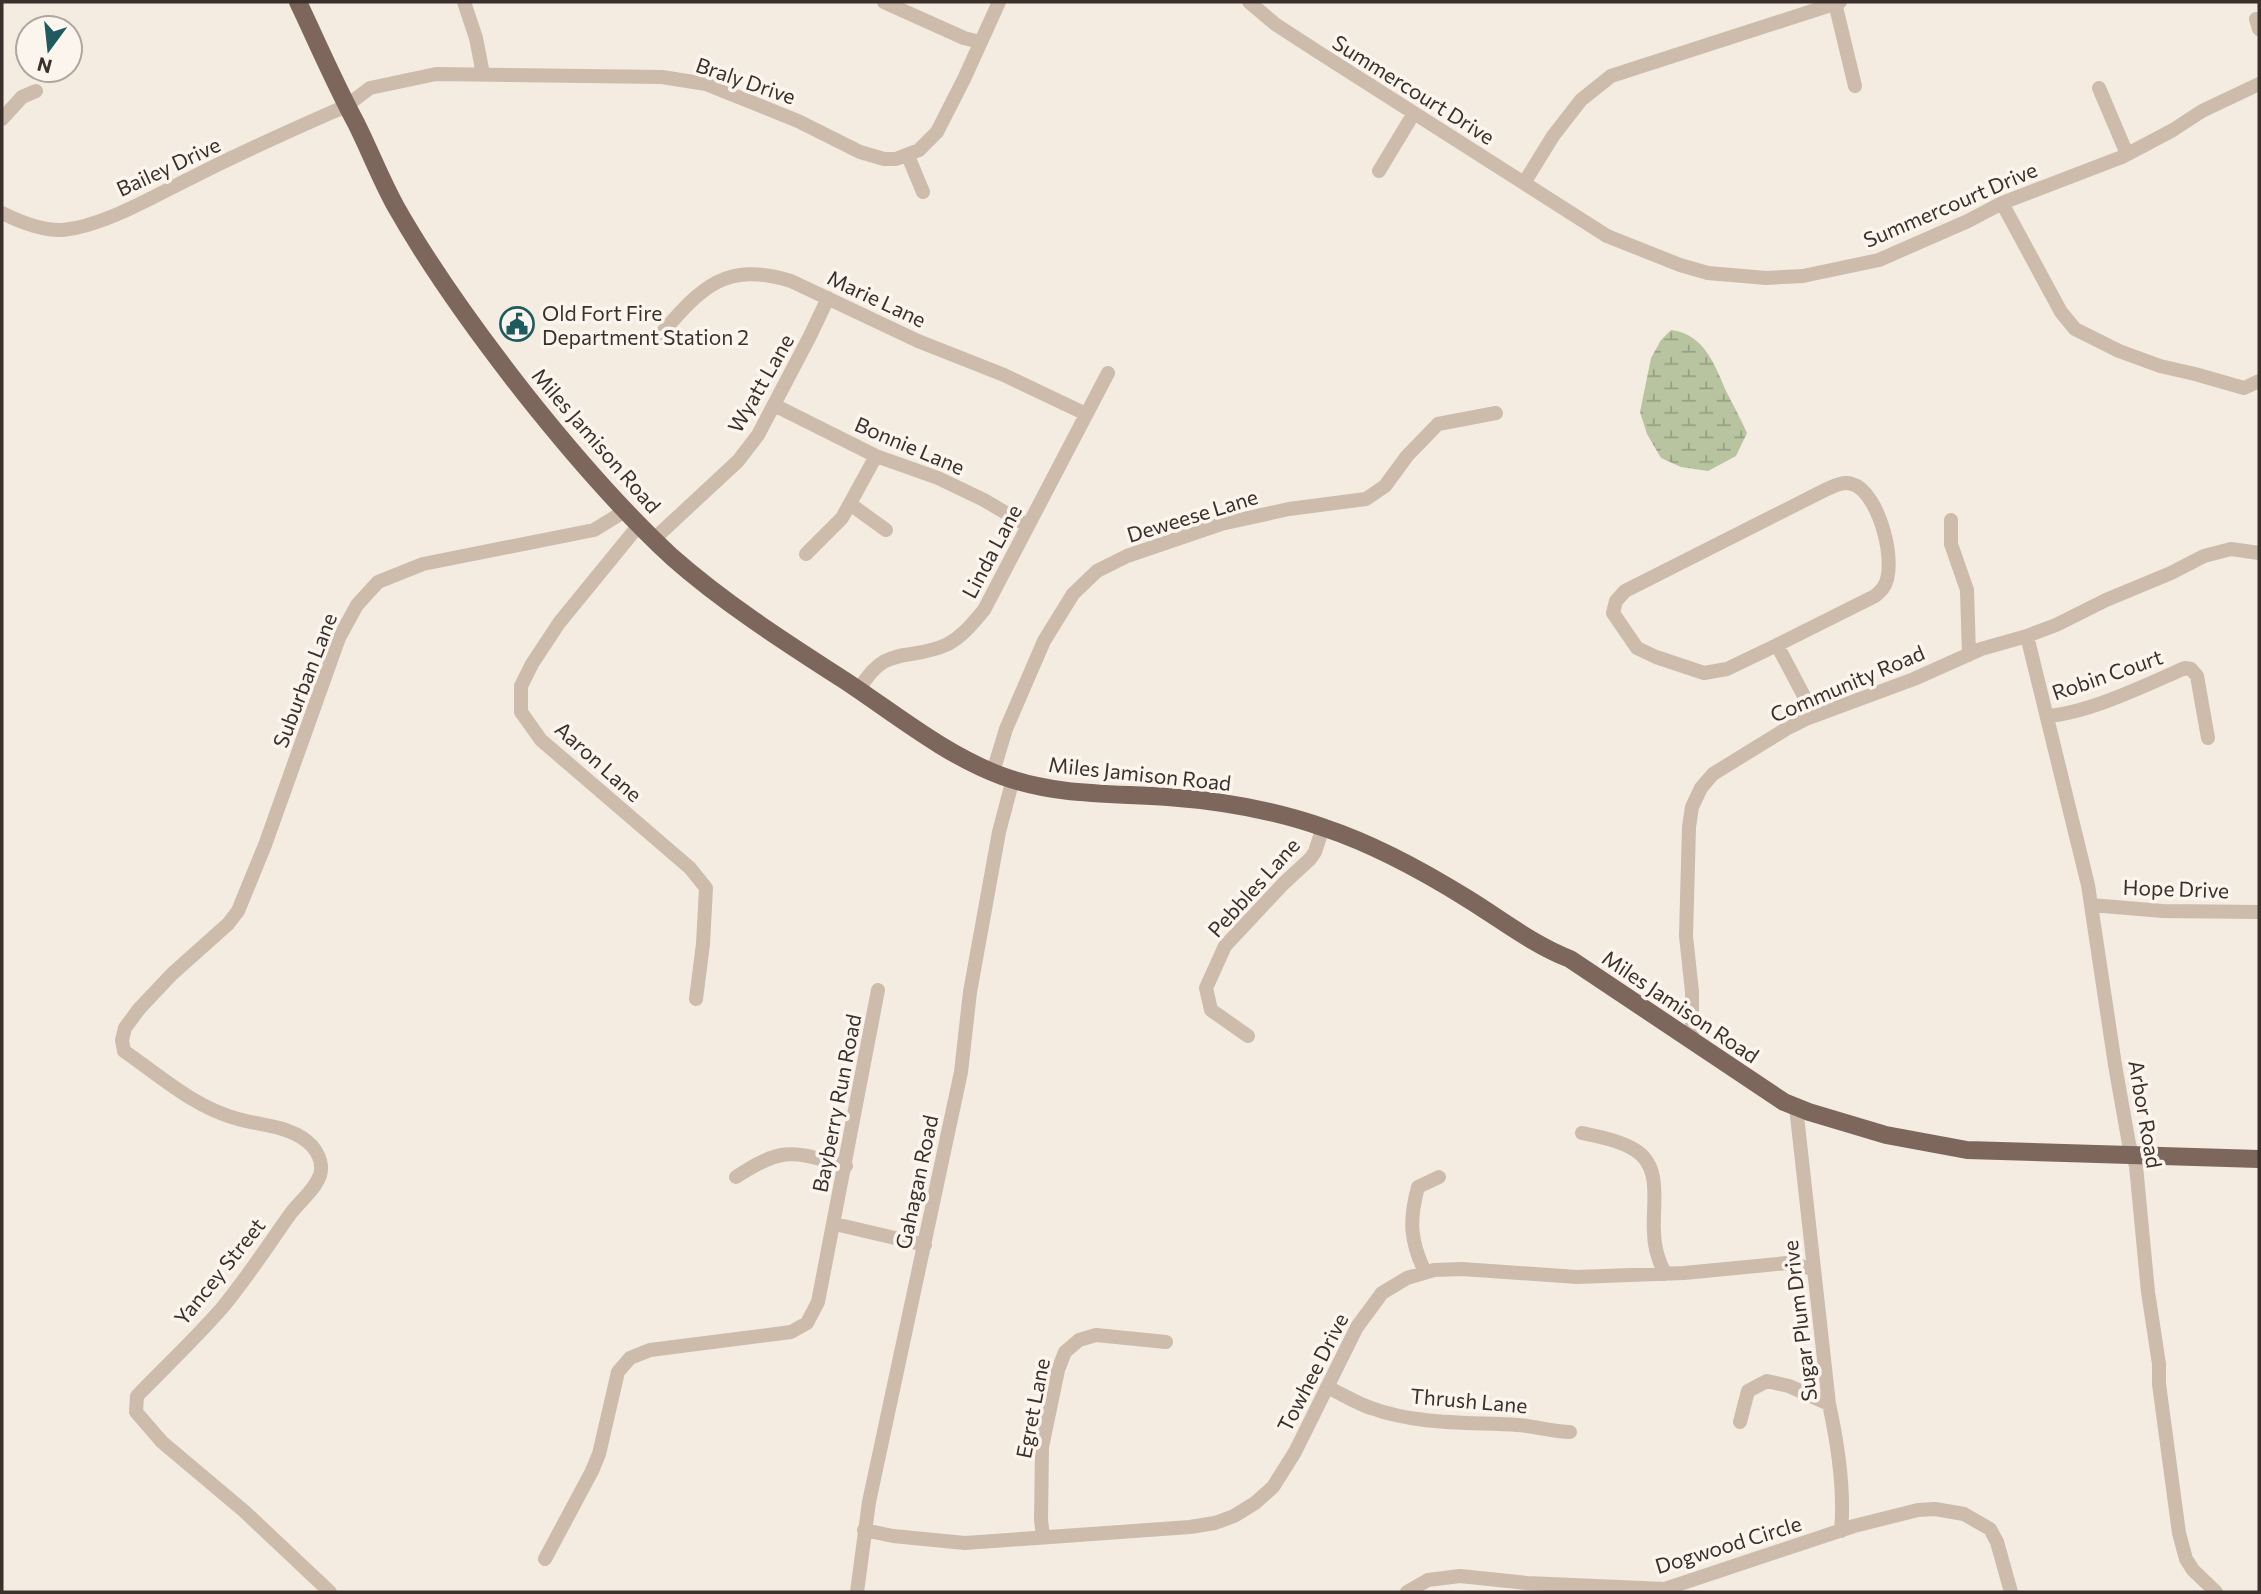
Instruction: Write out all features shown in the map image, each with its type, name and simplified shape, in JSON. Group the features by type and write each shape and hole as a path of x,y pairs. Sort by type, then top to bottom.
{"main road":[{"name":"Miles Jamison Road","path":"298,2 394,203 455,302 571,452 639,525 712,589 965,759 1013,779 1060,791 1168,797 1228,804 1290,816 1373,847 1466,897 1544,949 1570,959 1784,1102 1886,1135 1940,1146 1994,1152 2259,1159"}],"street":[{"path":"464,2 484,74"},
{"path":"884,2 964,38 980,42"},
{"path":"923,192 908,156 919,150 937,132 999,2"},
{"name":"Summercourt Drive","path":"1249,2 1315,50 1607,236 1680,265 1708,272 1766,278 1803,276 1880,260 2002,203 2110,162 2173,130 2202,111 2259,84"},
{"path":"1524,183 1553,136 1581,100 1611,76 1837,3 1854,86"},
{"name":"Braly Drive","path":"346,106 363,91 436,74 618,75 691,81 746,98 872,156 896,159 908,156"},
{"path":"2099,88 2127,153"},
{"path":"2,119 22,97 36,91"},
{"name":"Bailey Drive","path":"2,213 16,221 51,229 63,230 86,225 346,106"},
{"path":"1379,171 1414,113"},
{"path":"2002,203 2055,303 2074,329 2119,351 2160,366 2244,388 2259,381"},
{"name":"Marie Lane","path":"661,334 698,293 717,282 737,275 770,275 792,281 918,341 1004,375 1086,414"},
{"name":"Wyatt Lane","path":"654,539 738,461 758,435 828,298"},
{"name":"Linda Lane","path":"859,690 868,673 882,661 950,643 968,630 984,610 1108,373"},
{"name":"Bonnie Lane","path":"774,405 876,456 938,478 996,506 1028,526"},
{"name":"Deweese Lane","path":"993,772 1006,729 1044,640 1073,594 1097,571 1127,556 1221,524 1289,509 1366,499 1385,486 1407,456 1438,424 1496,413"},
{"path":"806,554 838,523 876,456"},
{"path":"1842,483 1864,490 1881,521 1888,566 1884,587 1875,596 1777,645 1727,669 1704,673 1637,648 1613,613 1616,601 1625,591 1825,490 1842,483"},
{"path":"850,504 887,530"},
{"name":"Suburban Lane","path":"139,1009 172,974 228,924 238,911 265,845 340,638 351,614 371,588 423,564 594,530 625,511"},
{"path":"1951,520 1951,544 1966,590 1969,654"},
{"name":"Aaron Lane","path":"639,525 559,623 532,664 521,685 521,712 541,740 690,868 706,887 696,999"},
{"name":"Community Road","path":"1692,1041 1692,992 1686,944 1689,827 1692,807 1706,780 1720,768 1814,715 1899,685 1992,645 2056,625 2204,556 2231,549 2259,553"},
{"name":"Arbor Road","path":"2027,636 2091,905 2115,1065 2137,1175 2148,1292 2179,1533 2186,1559 2193,1570 2216,1592"},
{"path":"1777,645 1814,715"},
{"name":"Robin Court","path":"2047,716 2063,715 2092,705 2185,668 2191,669 2197,676 2208,738"},
{"name":"Gahagan Road","path":"858,1592 869,1502 961,1072 970,992 999,831 1013,779"},
{"name":"Pebbles Lane","path":"1248,1036 1211,1010 1206,988 1208,979 1225,946 1315,852 1323,827"},
{"name":"Hope Drive","path":"2091,905 2163,911 2259,912"},
{"name":"Bayberry Run Road","path":"545,1559 599,1454 615,1382 623,1364 630,1358 650,1350 783,1334 799,1329 815,1311 835,1224 878,990"},
{"name":"Yancey Street","path":"139,1009 125,1028 122,1040 124,1051 217,1113 298,1135 312,1146 321,1162 320,1175 315,1185 220,1309 136,1396 136,1412 162,1442 244,1511 330,1592"},
{"name":"Sugar Plum Drive","path":"1796,1107 1829,1404 1836,1434 1843,1510 1841,1531"},
{"path":"1582,1133 1629,1147 1638,1152 1652,1171 1655,1248 1665,1275"},
{"path":"736,1177 776,1155 787,1152 846,1166"},
{"path":"1425,1272 1416,1254 1410,1224 1412,1210 1418,1187 1439,1177"},
{"name":"Bayberry Run Road","path":"835,1224 925,1245"},
{"name":"Towhee Drive","path":"864,1530 965,1543 1191,1527 1216,1523 1234,1516 1262,1497 1285,1471 1368,1310 1382,1293 1394,1285 1425,1272 1462,1269 1577,1277 1665,1275 1787,1263 1813,1269"},
{"name":"Egret Lane","path":"1043,1537 1042,1447 1058,1370 1065,1352 1079,1340 1096,1335 1166,1342"},
{"path":"1740,1422 1748,1391 1768,1381 1829,1404"},
{"name":"Thrush Lane","path":"1327,1387 1374,1409 1393,1414 1457,1424 1528,1426 1570,1432"},
{"name":"Dogwood Circle","path":"1407,1592 1429,1580 1460,1576 1527,1583 1665,1589 1841,1531 1918,1510 1950,1510 1964,1514 1990,1529 1997,1542 2011,1592"}],"green space":[{"path":"1671,330 1692,338 1707,353 1747,433 1736,456 1708,471 1681,467 1661,458 1647,434 1640,412 1651,358 1661,340"}],"place":[{"name":"Old Fort Fire Department Station 2","path":"517,324"}]}
